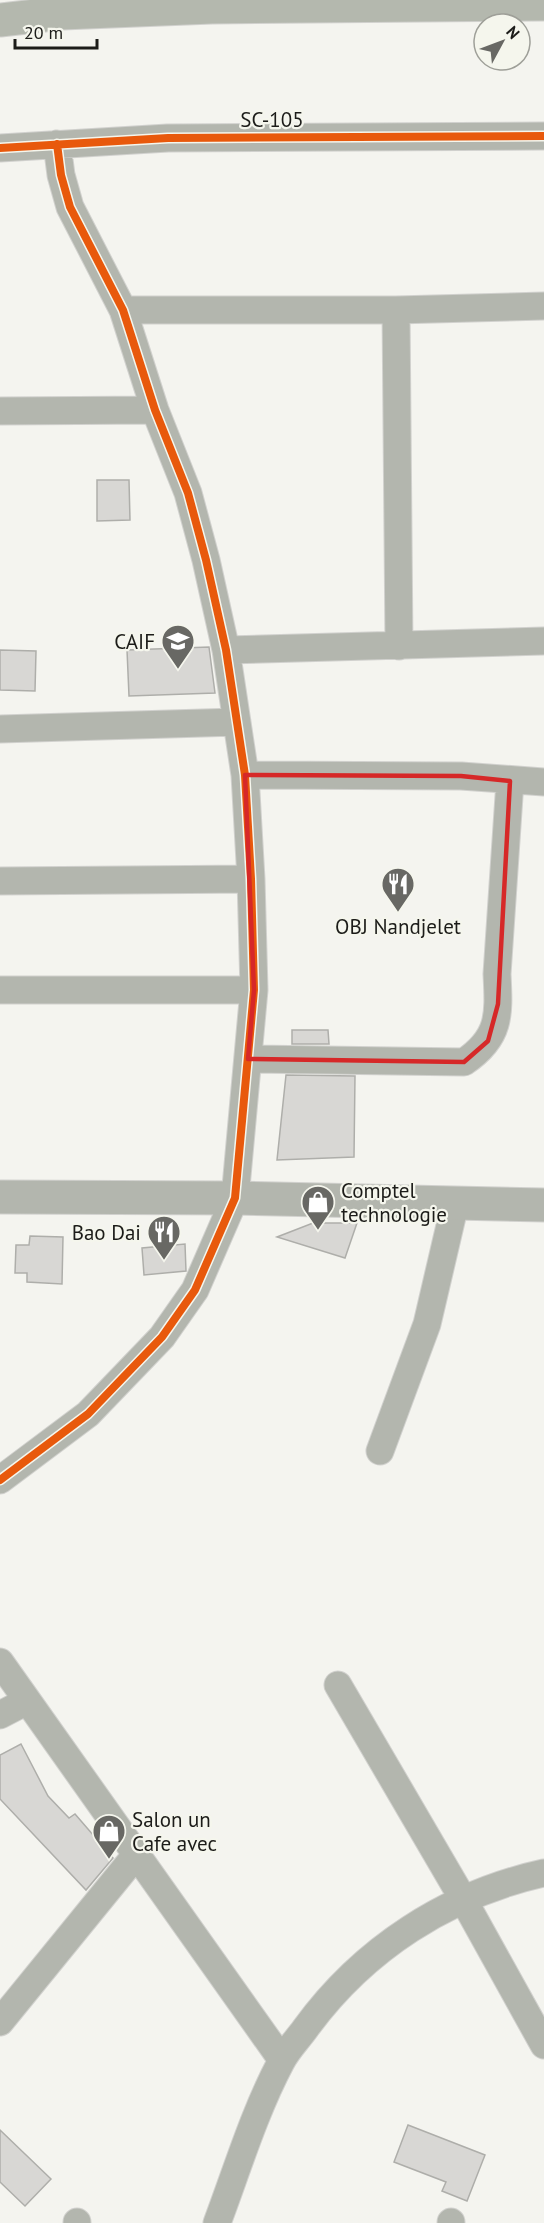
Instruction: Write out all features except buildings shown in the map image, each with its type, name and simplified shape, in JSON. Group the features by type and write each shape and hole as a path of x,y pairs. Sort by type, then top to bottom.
{"main road":[{"path":"0,20 62,13 212,7 544,4"}],"street":[{"name":"SC-105","path":"0,148 168,138 544,136"},
{"path":"0,1480 88,1414 162,1337 195,1290 235,1197 254,990 251,879 244,775 226,650 188,494 155,410 123,310 70,207 61,175 57,144"},
{"path":"123,310 396,310 544,306"},
{"path":"396,310 399,646"},
{"path":"0,411 155,410"},
{"path":"226,650 544,641"},
{"path":"0,729 237,722"},
{"path":"244,775 461,776 544,782"},
{"path":"248,1059 464,1062 488,1041 496,1026 498,1004 497,974 510,781"},
{"path":"0,881 251,879"},
{"path":"0,990 254,990"},
{"path":"0,1197 235,1197 544,1205"},
{"path":"380,1451 427,1324 455,1204"},
{"path":"0,1662 282,2060"},
{"path":"338,1685 463,1899 544,2045"},
{"path":"0,1715 27,1701"},
{"path":"0,2022 136,1855"},
{"path":"216,2223 262,2103 282,2060 318,2011 366,1960 405,1930 463,1899 544,1873"}],"highlighted area":[{"path":"245,775 461,776 510,781 498,1004 488,1041 464,1062 248,1059 254,990"}],"cycle path":[{"path":"0,148 168,138 544,136"},
{"path":"0,1480 88,1414 162,1337 195,1290 235,1198 254,990 245,775 226,650 206,560 188,493 155,410 123,310 70,207 61,175 57,144"}],"place":[{"name":"CAIF","path":"178,670"},
{"name":"OBJ Nandjelet","path":"398,913"},
{"name":"Comptel technologie","path":"318,1231"},
{"name":"Bao Dai","path":"164,1261"},
{"name":"Salon un Cafe avec","path":"109,1860"}]}
